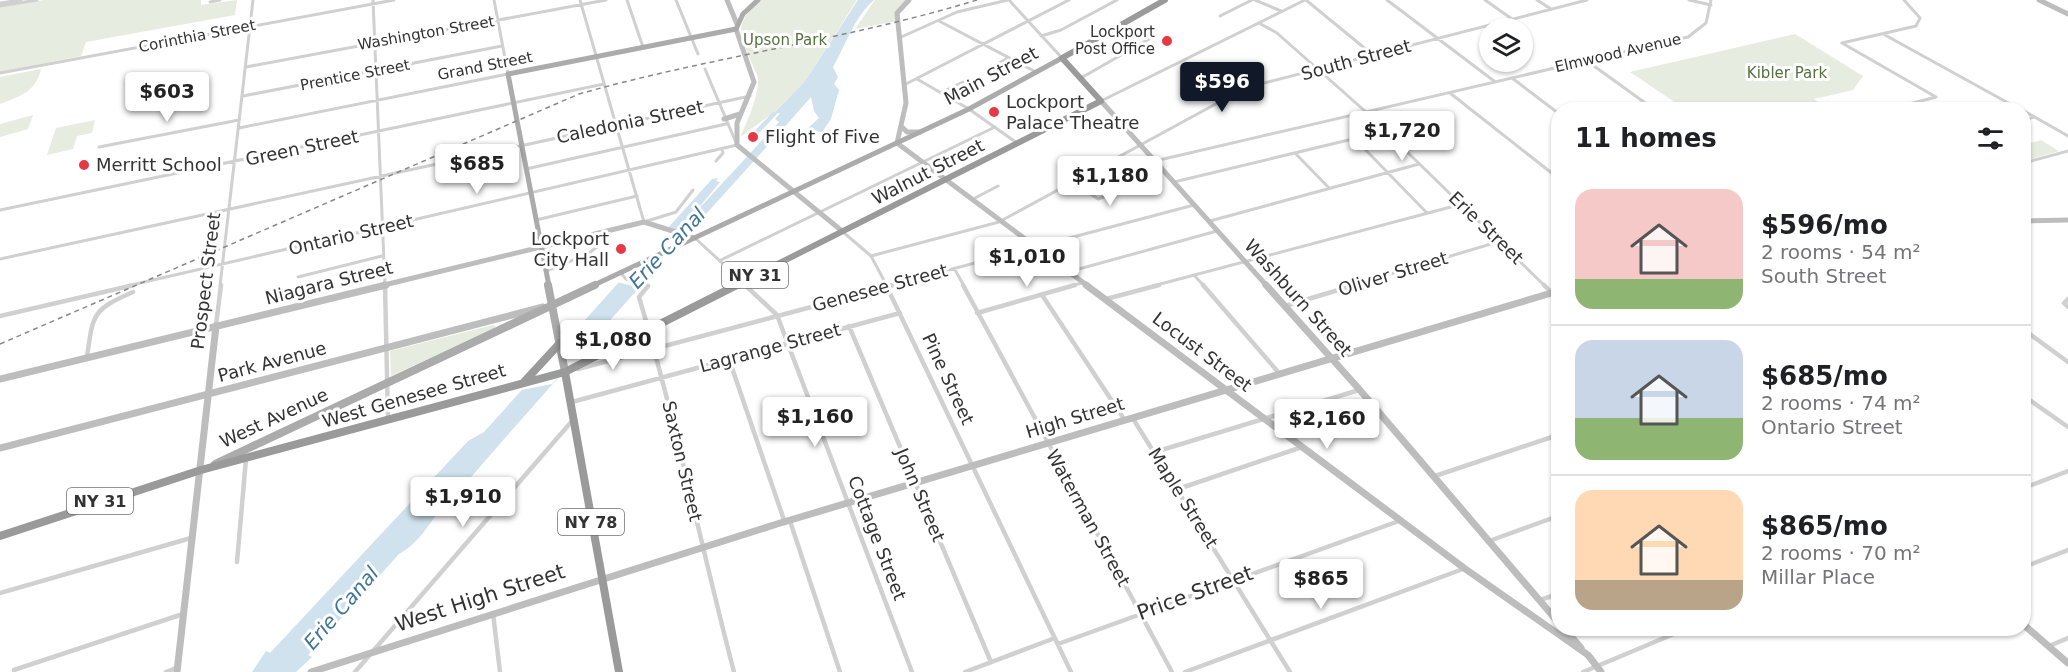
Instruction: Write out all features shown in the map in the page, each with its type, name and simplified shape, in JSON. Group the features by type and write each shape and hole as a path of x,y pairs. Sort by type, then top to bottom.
{"highway":[{"path":"1062,58 1165,0"},
{"name":"Washburn Street","path":"1062,58 1101,101"},
{"name":"Walnut Street","path":"564,372 1101,101"},
{"path":"519,384 559,341"},
{"name":"West Genesee Street","path":"201,470 564,372"},
{"name":"NY 78","path":"564,372 619,672"},
{"name":"West Avenue","path":"0,536 100,501 201,470"}],"main road":[{"path":"736,27 742,14 758,0"},
{"name":"Grand Street","path":"508,74 736,27"},
{"name":"Main Street","path":"552,304 968,108 1062,58"},
{"name":"NY 78","path":"508,74 564,372"},
{"name":"West Avenue","path":"201,470 552,304"}],"street":[{"path":"0,5 21,0"},
{"path":"0,5 37,0"},
{"path":"210,2 220,0"},
{"name":"Prospect Street","path":"177,670 253,0"},
{"name":"Corinthia Street","path":"0,73 373,2 394,0"},
{"path":"494,0 508,74"},
{"name":"Washington Street","path":"246,66 580,2 606,0"},
{"path":"627,0 643,47"},
{"path":"676,0 698,54"},
{"path":"727,0 754,82 736,131 736,145"},
{"path":"897,142 906,103 897,13 909,0"},
{"path":"899,38 957,12 1008,0"},
{"name":"Washburn Street","path":"1008,0 1062,58"},
{"path":"904,85 1069,0"},
{"path":"1041,36 1061,30 1118,0"},
{"path":"1220,16 1254,0 1281,11"},
{"path":"1306,0 1374,55"},
{"name":"Walnut Street","path":"1101,101 1306,0"},
{"path":"1387,0 1494,81"},
{"path":"1485,0 1509,18"},
{"path":"1537,0 1551,9"},
{"name":"South Street","path":"1519,18 1587,0"},
{"path":"1689,0 1711,2"},
{"path":"1904,0 1920,18 1916,26 1842,43 1936,97 1917,102"},
{"path":"2040,0 2068,14"},
{"path":"373,2 382,256 388,348 388,421"},
{"path":"580,2 644,222 676,212 693,190"},
{"name":"Elmwood Avenue","path":"1155,161 1688,37 1704,28 1709,20 1711,2"},
{"path":"732,10 737,14 742,14"},
{"path":"938,20 1036,71"},
{"name":"Erie Street","path":"1258,23 1277,33 1387,131 1551,288"},
{"name":"South Street","path":"871,255 999,222 1245,88 1479,28"},
{"path":"1080,78 1156,34"},
{"path":"1884,34 2007,102"},
{"name":"Prentice Street","path":"243,96 502,46"},
{"path":"997,64 1008,58"},
{"path":"1587,61 1644,102"},
{"path":"705,69 736,145"},
{"name":"Grand Street","path":"238,128 508,74"},
{"path":"917,78 968,108 1018,143"},
{"path":"1512,78 1551,108"},
{"path":"941,92 963,82"},
{"name":"Green Street","path":"0,210 604,84"},
{"path":"1450,92 1551,172"},
{"name":"Caledonia Street","path":"0,259 750,96"},
{"name":"Washburn Street","path":"1101,101 1331,357 1551,614"},
{"path":"526,169 725,122 741,114"},
{"path":"2031,115 2068,136"},
{"path":"2031,118 2035,117"},
{"path":"99,147 239,120"},
{"path":"900,126 907,132 918,132"},
{"path":"721,260 995,127"},
{"path":"1174,182 1387,131"},
{"path":"1355,139 1427,213"},
{"name":"Locust Street","path":"897,142 999,222 1226,388 1464,568 1551,630"},
{"name":"Ontario Street","path":"0,316 736,145"},
{"name":"Pine Street","path":"736,145 760,162 871,255 1071,672"},
{"path":"716,161 723,153 722,149"},
{"path":"2031,161 2068,151"},
{"path":"1295,153 1329,189"},
{"path":"1210,221 1419,164"},
{"path":"1073,182 1098,199 1124,190"},
{"path":"972,200 998,186"},
{"path":"536,220 637,196"},
{"path":"1106,299 1462,204"},
{"name":"Genesee Street","path":"564,372 1194,205"},
{"path":"2031,220 2068,220"},
{"name":"Cottage Street","path":"644,222 687,240 721,260 777,315 786,344 912,672"},
{"name":"Niagara Street","path":"0,378 644,222"},
{"path":"1067,272 1219,231"},
{"path":"545,271 588,254 598,246 600,233"},
{"name":"Oliver Street","path":"1285,306 1501,241"},
{"path":"298,277 382,256"},
{"name":"Waterman Street","path":"954,268 1172,672"},
{"name":"Saxton Street","path":"624,271 626,279 648,286 639,297 663,377 701,548 734,672"},
{"path":"1194,275 1279,372"},
{"path":"977,313 1082,283"},
{"path":"87,357 93,316 99,307 133,292"},
{"name":"High Street","path":"601,578 1132,416 1551,293"},
{"path":"1042,295 1124,420"},
{"path":"2068,299 2064,303 2068,307"},
{"name":"Park Avenue","path":"0,448 552,304"},
{"name":"Lagrange Street","path":"571,403 900,313"},
{"name":"John Street","path":"849,327 991,662"},
{"path":"2031,335 2068,362"},
{"path":"729,359 840,672"},
{"path":"1155,452 1359,389"},
{"path":"2031,401 2068,427"},
{"name":"Maple Street","path":"1132,416 1290,672"},
{"path":"355,672 574,419"},
{"path":"1434,476 1551,437"},
{"path":"1179,489 1303,447"},
{"path":"237,562 246,459"},
{"path":"2031,485 2068,471"},
{"path":"1489,541 1551,519"},
{"name":"Price Street","path":"1058,644 1401,520"},
{"path":"0,593 192,538"},
{"path":"2031,564 2068,550"},
{"path":"1185,672 1464,568"},
{"name":"West High Street","path":"310,672 601,578"},
{"path":"1539,601 1551,597"},
{"path":"493,613 500,672"},
{"path":"14,670 184,614"},
{"path":"2031,631 2068,663"},
{"name":"Locust Street","path":"1560,636 1588,656 1599,669"},
{"path":"1571,636 1588,656"},
{"path":"1583,672 1599,669 1671,636"},
{"path":"965,672 1055,638"},
{"path":"2048,646 2068,638"},
{"path":"166,672 177,670"}],"green space":[{"path":"44,0 201,0 201,5 237,0 235,15 86,42 81,56 0,72 0,7"},
{"name":"Upson Park","path":"761,0 857,0 805,81 773,113 740,137 755,101 758,86 757,74 742,38 742,23 752,8"},
{"path":"875,0 908,0 896,13 897,21 855,29"},
{"name":"Kibler Park","path":"1795,34 1863,76 1853,90 1814,99 1818,102 1675,102 1630,72"},
{"path":"41,69 39,77 31,88 0,104 0,77"},
{"path":"33,115 28,129 0,137 0,124"},
{"path":"95,120 92,133 77,136 73,149 47,155 56,128"},
{"path":"2041,140 2059,151 2031,159 2031,143"},
{"path":"496,326 493,329 391,376 390,351"}],"water":[{"name":"Erie Canal","path":"858,0 874,0 856,23 833,67 838,77 834,84 839,90 831,119 822,132 806,130 819,118 814,111 811,97 445,505 422,535 399,554 308,655 312,657 296,672 252,672 266,651 270,653 468,441 484,432 712,179 718,178 716,181 720,182 693,215 779,122 775,119 780,113 775,114 766,125 762,125 805,81"}],"pier":[{"path":"667,227 690,233 641,288 617,282"},
{"path":"565,336 576,359 552,384 516,391"}],"waterway":[{"path":"756,133 774,114"}],"railway":[{"path":"0,344 579,94 678,69 828,38 977,0"}],"place":[{"name":"Lockport Post Office","path":"1167,41"},
{"name":"Lockport Palace Theatre","path":"994,112"},
{"name":"Flight of Five","path":"753,137"},
{"name":"Merritt School","path":"84,165"},
{"name":"Lockport City Hall","path":"621,249"}]}
